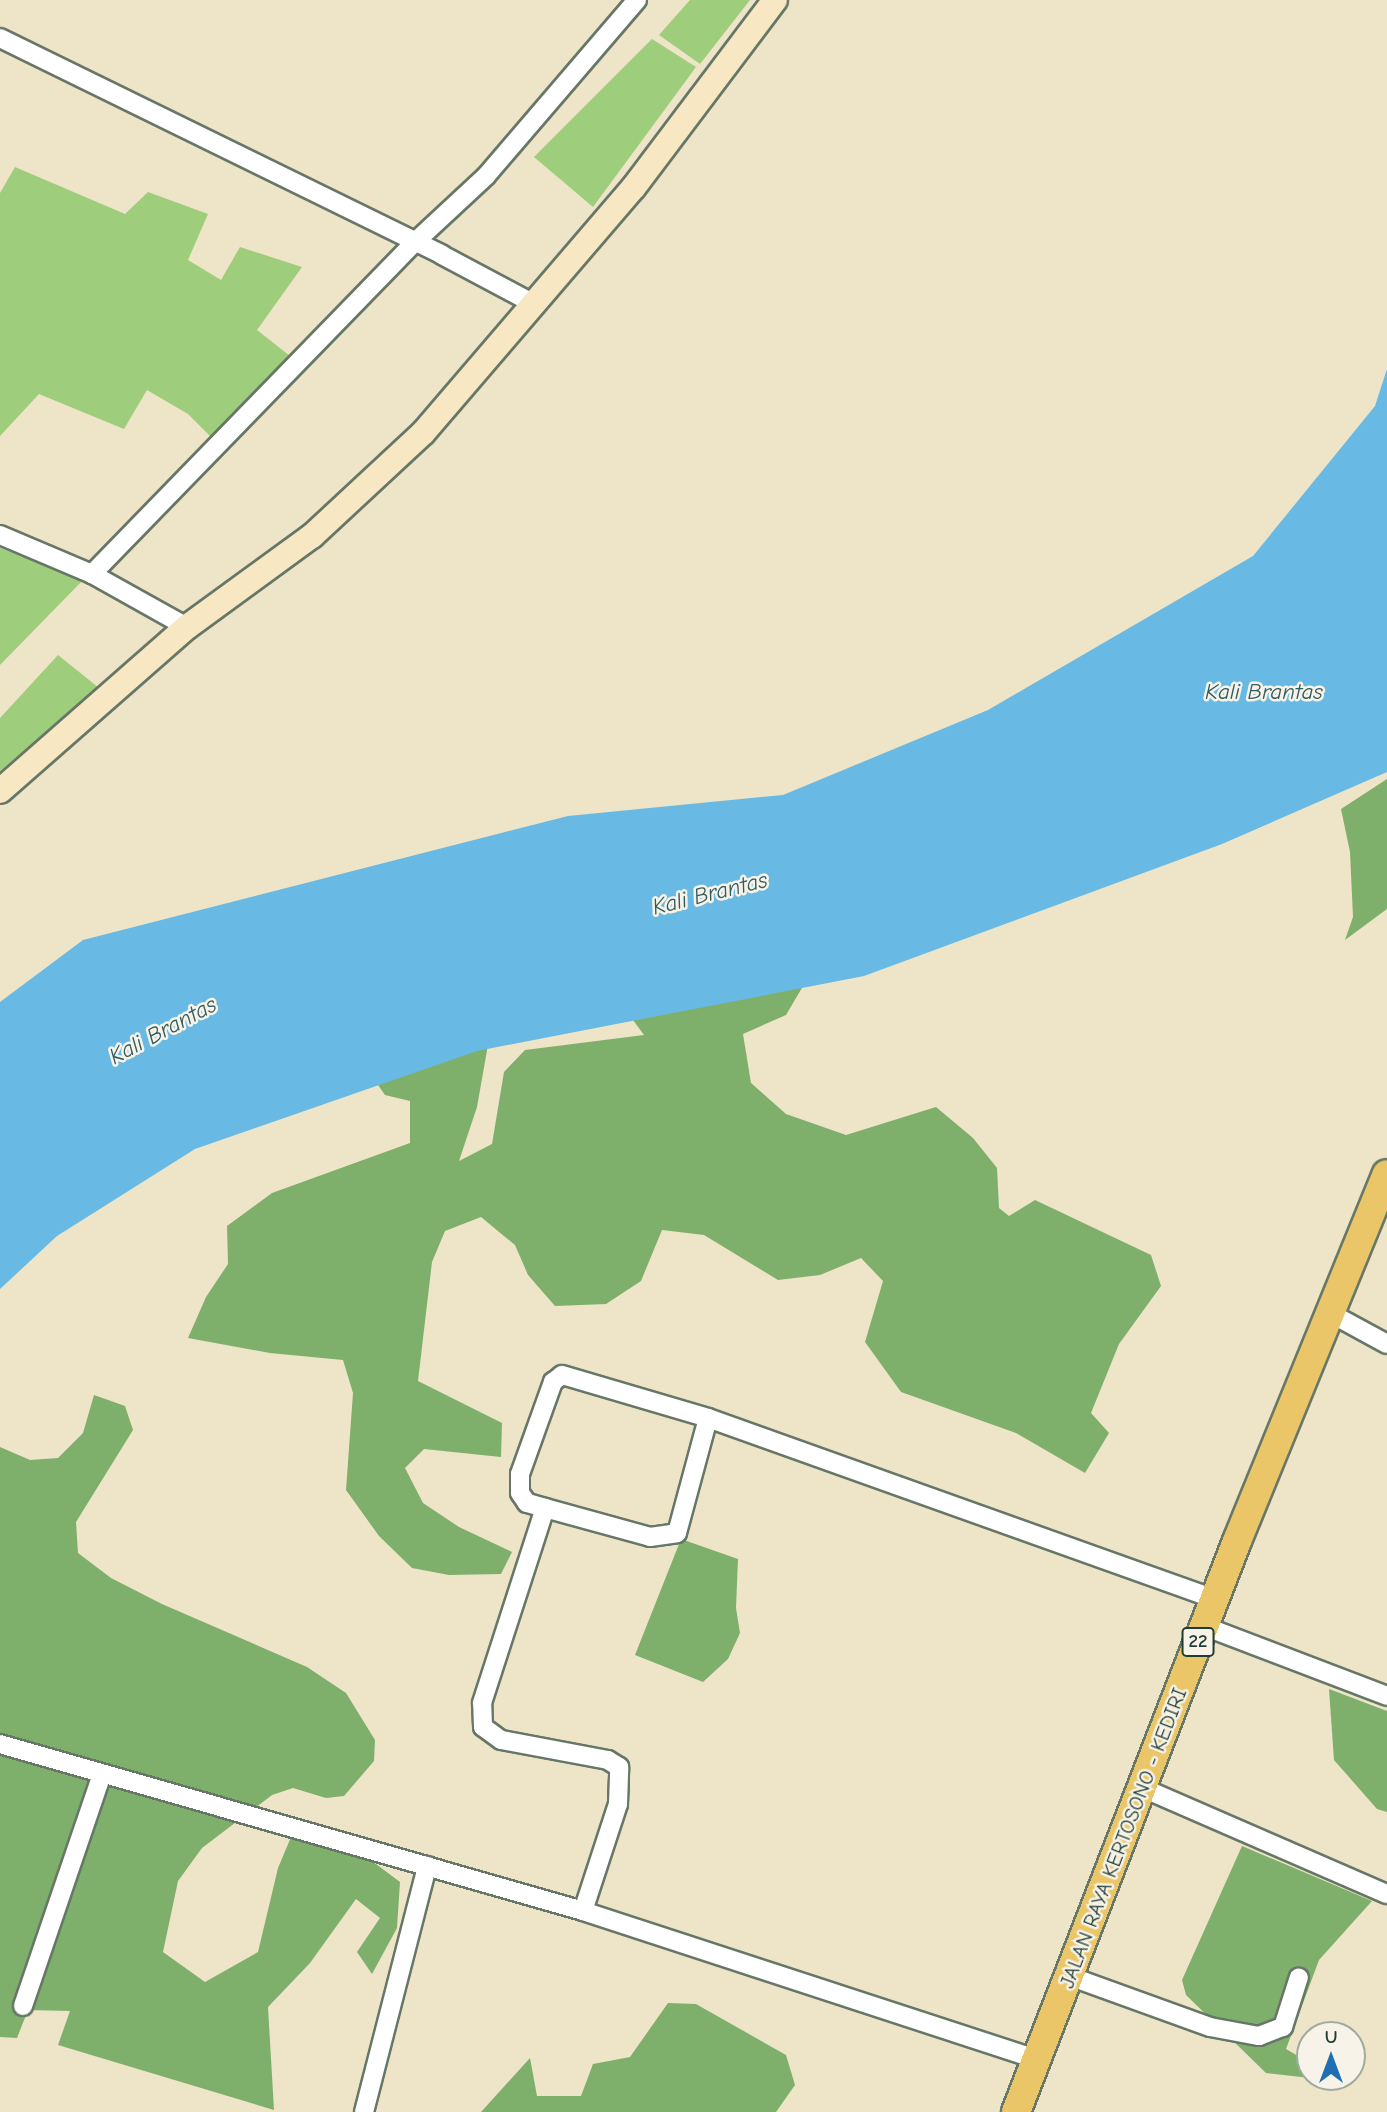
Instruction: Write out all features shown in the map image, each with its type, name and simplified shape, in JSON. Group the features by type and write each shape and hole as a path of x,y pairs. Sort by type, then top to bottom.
{"highway":[{"name":"JALAN RAYA KERTOSONO - KEDIRI","path":"1016,2112 1328,1312 1387,1174"}],"main road":[{"path":"0,791 187,626 312,536 367,489 423,433 536,305 634,187 775,0"}],"street":[{"path":"92,574 486,176 637,0"},
{"path":"0,38 442,255 536,305"},
{"path":"0,535 92,574 187,626"},
{"path":"1328,1312 1387,1344"},
{"path":"708,1418 677,1533 650,1537 527,1503 520,1493 520,1474 553,1382 562,1375 708,1418 1215,1599"},
{"path":"545,1508 496,1650 482,1718 483,1727 500,1740 608,1760 619,1767 618,1804 583,1911"},
{"path":"1204,1626 1387,1696"},
{"path":"0,1744 583,1911 1035,2059"},
{"path":"23,2006 102,1774"},
{"path":"1143,1788 1387,1894"},
{"path":"364,2112 428,1866"},
{"path":"1069,1976 1210,2027 1259,2036 1283,2027 1299,1977"}],"green space":[{"path":"690,0 750,0 700,64 659,35"},
{"path":"652,39 696,67 593,207 534,157"},
{"path":"15,167 125,214 148,192 208,214 188,260 221,280 240,247 302,267 257,330 290,356 211,437 188,414 147,390 124,429 39,394 0,436 0,193"},
{"path":"0,548 83,580 0,665"},
{"path":"58,655 99,688 0,771 0,718"},
{"path":"1387,779 1387,909 1345,940 1353,917 1350,852 1341,809"},
{"path":"809,976 786,1015 743,1034 751,1083 786,1114 846,1135 936,1107 973,1138 997,1168 999,1208 1009,1216 1035,1200 1151,1255 1161,1286 1119,1344 1091,1413 1109,1433 1085,1473 1016,1433 901,1392 865,1342 883,1281 861,1258 820,1275 778,1280 704,1235 662,1230 641,1281 606,1304 555,1306 528,1275 515,1245 481,1217 445,1231 432,1262 418,1381 502,1423 501,1457 424,1449 405,1468 423,1503 459,1527 512,1552 501,1574 449,1575 412,1568 379,1536 346,1490 353,1393 343,1360 270,1353 188,1338 206,1297 228,1264 227,1226 272,1193 410,1143 410,1101 385,1095 362,1062 492,1022 477,1107 459,1161 492,1144 504,1072 525,1050 644,1035 614,994"},
{"path":"94,1395 125,1406 133,1430 76,1522 78,1553 111,1578 162,1604 307,1667 346,1693 375,1740 374,1761 344,1796 326,1798 293,1788 272,1795 202,1848 178,1881 163,1952 205,1982 258,1952 278,1868 294,1830 364,1855 400,1882 397,1928 372,1974 357,1952 380,1918 356,1899 310,1963 268,2007 274,2110 58,2045 70,2011 28,2010 17,2038 0,2037 0,1447 30,1460 58,1458 83,1433"},
{"path":"681,1539 738,1559 736,1608 740,1633 728,1659 703,1682 635,1655"},
{"path":"1329,1689 1387,1711 1387,1812 1377,1809 1334,1760"},
{"path":"1242,1846 1372,1901 1319,1960 1286,2049 1296,2055 1296,2076 1266,2073 1186,1995 1182,1980"},
{"path":"668,2003 696,2004 786,2055 795,2085 776,2112 481,2112 530,2058 537,2096 581,2096 593,2064 630,2057"}],"water":[{"name":"Kali Brantas","path":"1387,369 1387,772 1222,844 864,976 477,1051 195,1149 57,1236 0,1289 0,1002 83,940 568,816 783,795 988,710 1253,556 1375,406"}]}
